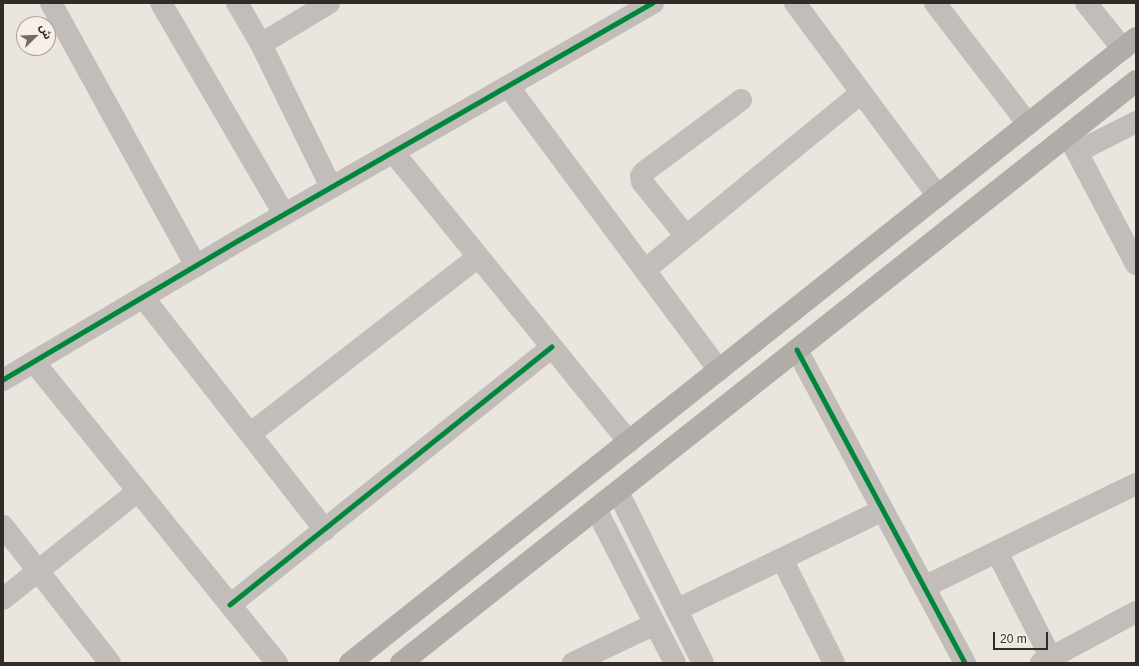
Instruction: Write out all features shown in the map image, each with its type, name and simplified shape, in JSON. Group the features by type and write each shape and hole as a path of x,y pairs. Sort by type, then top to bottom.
{"main road":[{"path":"350,663 1130,44"},
{"path":"401,663 797,350 1073,143 1136,81"}],"street":[{"path":"51,3 196,266"},
{"path":"161,3 284,214"},
{"path":"237,3 261,44 331,187"},
{"path":"261,44 329,3"},
{"path":"3,380 284,214 508,86 628,9 653,3"},
{"path":"795,3 938,196"},
{"path":"935,3 1028,124"},
{"path":"1086,3 1130,44"},
{"path":"508,86 719,370"},
{"path":"645,270 861,93"},
{"path":"686,236 642,182 641,176 644,172 741,100"},
{"path":"1136,122 1073,143 1131,243 1136,264"},
{"path":"393,152 629,442"},
{"path":"250,434 478,257"},
{"path":"142,297 324,530"},
{"path":"230,605 552,347"},
{"path":"797,350 965,663"},
{"path":"34,362 277,663"},
{"path":"924,588 1136,484"},
{"path":"3,599 138,491"},
{"path":"618,492 703,663"},
{"path":"596,509 675,663"},
{"path":"676,610 883,510"},
{"path":"3,526 39,570 110,663"},
{"path":"997,552 1046,660 1136,612"},
{"path":"782,559 834,663"},
{"path":"573,663 655,624"}],"cycle path":[{"path":"3,380 238,241 653,3"},
{"path":"230,605 552,347"},
{"path":"797,350 965,663"}]}
